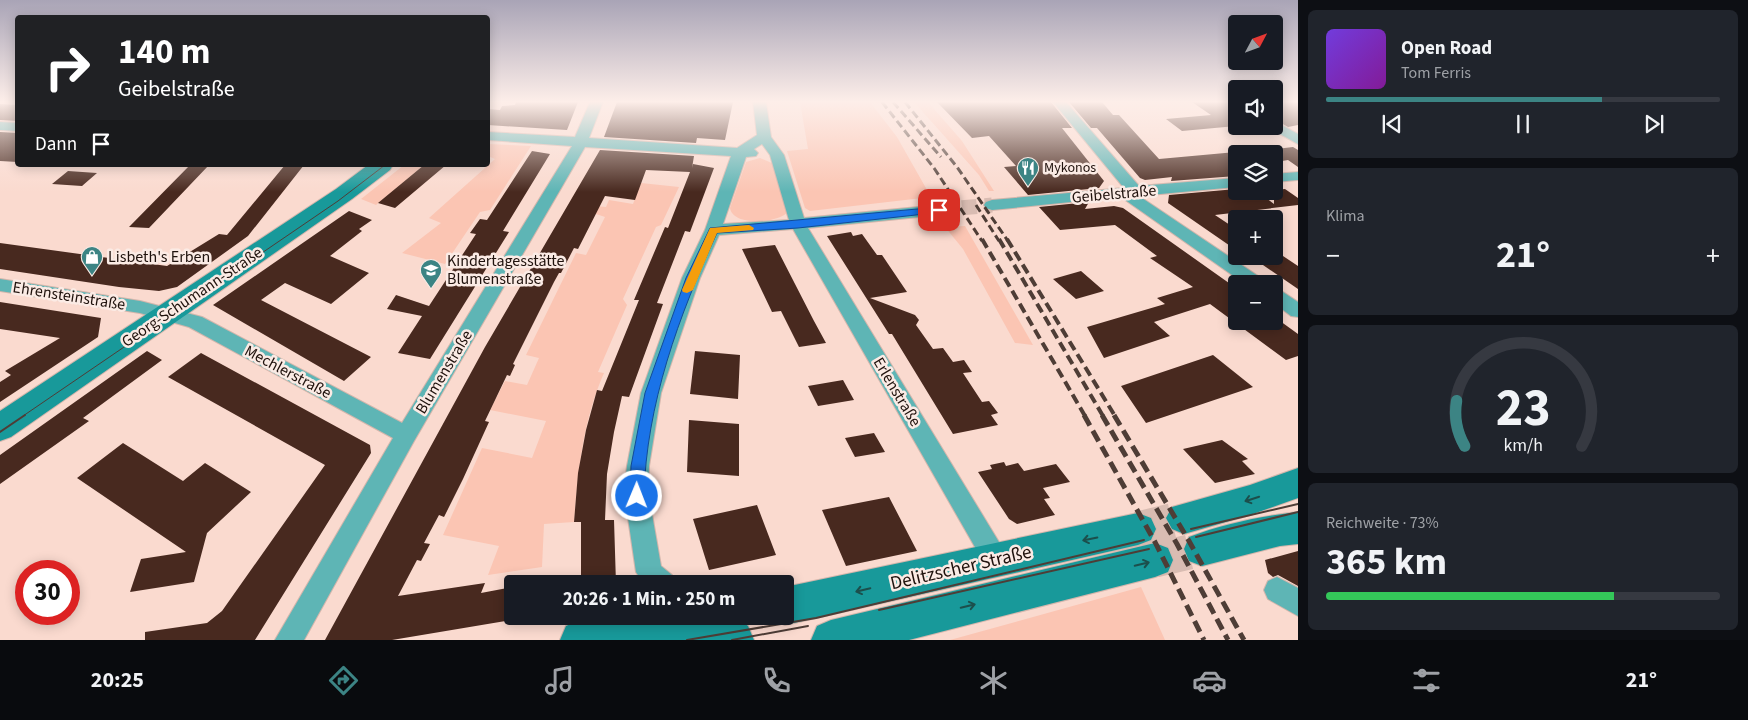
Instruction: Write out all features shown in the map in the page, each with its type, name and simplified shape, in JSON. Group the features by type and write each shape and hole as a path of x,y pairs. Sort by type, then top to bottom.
{"main road":[{"name":"Georg-Schumann-Straße","path":"0,428 344,194 379,167"},
{"path":"1184,518 1250,500 1298,483"},
{"path":"1202,549 1280,530 1298,528"},
{"name":"Delitzscher Straße","path":"794,604 1138,529"},
{"path":"850,638 1155,560"},
{"path":"580,640 636,625"}],"street":[{"name":"Blumenstraße","path":"289,640 406,435 582,142 586,132"},
{"path":"763,132 764,137 777,155 798,224"},
{"path":"1083,132 1130,193 1245,275"},
{"path":"1285,132 1298,140"},
{"path":"490,136 777,155"},
{"path":"652,575 636,491 638,466 651,393 691,278 714,230 740,152 764,137"},
{"path":"1283,177 1298,176"},
{"name":"Geibelstraße","path":"992,205 1228,183"},
{"path":"714,230 939,210"},
{"name":"Erlenstraße","path":"798,224 996,560"},
{"name":"Ehrensteinstraße","path":"0,285 140,307 168,314"},
{"path":"1283,300 1298,311"},
{"name":"Mechlerstraße","path":"168,314 195,322 406,435"}],"shaded area":[{"path":"805,132 893,132 931,197 810,211 805,208 787,151 808,149"},
{"path":"941,132 954,132 994,191 989,191 979,175"},
{"path":"490,144 531,146 490,210 480,212 445,264 402,253 441,223 429,218 486,167 490,167 490,163 495,159 490,157"},
{"path":"760,158 774,164 788,212 783,216 766,221 747,221 733,214 730,208 746,162"},
{"path":"401,167 422,167 376,205 361,199"},
{"path":"641,183 679,187 661,225 656,227 623,299 627,305 598,372 604,373 586,428 577,484 574,522 544,524 542,567 488,575 499,546 443,535 482,448 532,458 546,421 490,410 505,381 527,385 539,358 526,355 576,253 586,255 605,217 593,213 596,206 606,207 609,200 633,204"},
{"path":"965,226 1033,345 1015,343 963,249 945,227"},
{"path":"1141,587 1165,640 950,640"}],"building":[{"path":"0,132 15,133 15,162 0,161"},
{"path":"606,132 727,132 725,140 697,138 696,143 604,137"},
{"path":"966,132 1065,132 1104,181 1099,188 1028,195 1004,167 1016,166 989,136 972,138"},
{"path":"1100,132 1134,132 1159,159 1228,153 1228,177 1171,181 1172,177 1145,180 1140,178"},
{"path":"1293,147 1298,150 1298,167 1288,160 1283,161 1283,148"},
{"path":"600,150 694,156 692,168 693,164 714,168 690,232 685,231 657,303 663,304 629,397 622,396 607,474 605,520 614,520 616,575 581,575 581,522 574,522 578,473 586,430 597,390 602,391 639,300 634,300 665,227 668,228 690,172 646,170 635,200 605,196 578,249 574,248 554,282 513,364 515,365 510,376 507,375 485,421 489,422 463,479 444,517 439,515 424,543 430,544 421,561 417,560 398,596 485,583 481,593 504,589 504,621 392,640 325,640 485,347"},
{"path":"532,151 550,154 503,231 509,232 430,359 398,353 422,316 387,309 396,295 429,306 476,234 470,233 480,219 487,220"},
{"path":"188,167 207,167 149,228 129,227"},
{"path":"283,167 302,167 248,236 177,287 159,291 119,287 0,269 0,243 167,266 219,234 227,235"},
{"path":"422,167 444,167 395,208 378,203"},
{"path":"68,171 97,173 82,186 52,184"},
{"path":"1283,189 1285,189 1298,198 1298,205 1256,210 1228,210 1228,213 1215,215 1228,224 1228,244 1168,203 1169,195 1228,190 1228,200 1269,200 1274,204 1274,200 1283,200"},
{"path":"1089,202 1085,209 1114,206 1123,208 1228,282 1228,317 1210,304 1154,322 1170,336 1104,358 1087,327 1165,304 1157,298 1193,287 1150,258 1157,256 1115,225 1060,230 1039,207"},
{"path":"349,211 372,220 359,229 362,231 330,256 369,273 331,304 285,283 261,300 371,357 344,381 213,305"},
{"path":"851,232 853,236 862,234 877,255 882,255 907,292 870,298 915,315 919,320 916,325 933,349 943,348 953,362 964,360 972,372 963,373 982,402 989,401 998,413 991,415 998,425 953,434 892,334 889,334 827,236"},
{"path":"775,245 826,343 799,347 781,311 772,312 742,249"},
{"path":"1283,256 1298,266 1298,289 1283,279 1283,275 1278,275 1263,265 1283,265"},
{"path":"1081,271 1104,291 1076,299 1053,279"},
{"path":"0,302 101,318 98,337 0,402 0,382 11,375 5,371 60,338 0,329"},
{"path":"1283,323 1298,334 1298,356 1286,360 1245,330 1283,330"},
{"path":"147,351 162,360 83,418 89,421 0,484 0,455"},
{"path":"695,351 740,355 738,399 690,394"},
{"path":"201,353 370,445 371,453 255,640 145,640 145,632 207,623 222,611 325,465 168,377"},
{"path":"1213,355 1253,387 1146,423 1121,386"},
{"path":"843,380 854,400 818,406 808,386"},
{"path":"689,420 739,424 739,476 687,472"},
{"path":"874,433 885,452 855,457 845,438"},
{"path":"1222,440 1248,459 1242,461 1255,474 1215,483 1183,449"},
{"path":"123,443 183,481 205,463 251,492 207,533 194,582 130,592 141,559 186,552 77,478"},
{"path":"1004,462 1006,466 1018,463 1024,471 1056,464 1070,482 1043,488 1050,498 1044,499 1055,515 1017,524 1009,519 978,472 992,469 990,465"},
{"path":"889,497 917,551 846,566 822,510"},
{"path":"757,505 776,555 709,570 693,519"},
{"path":"1298,551 1298,586 1278,575 1273,577 1268,573 1265,560"}],"tunnel":[{"path":"939,210 992,205"},
{"path":"1138,529 1184,518"},
{"path":"1155,560 1202,549"}],"tram line":[{"path":"23,416 338,201 382,167"},
{"path":"0,432 25,415"},
{"path":"1191,529 1298,504"},
{"path":"1196,537 1298,512"},
{"path":"687,640 816,618 1144,540"},
{"path":"879,610 1149,549"},
{"path":"732,640 808,626"}],"railway":[{"path":"906,132 934,168 982,241"},
{"path":"919,132 941,157"},
{"path":"929,132 957,167 1008,241"},
{"path":"976,205 999,241"},
{"path":"982,239 1085,416"},
{"path":"999,239 1103,416"},
{"path":"1007,239 1115,416"},
{"path":"1084,415 1155,542 1204,640"},
{"path":"1102,415 1177,544 1228,640"},
{"path":"1114,415 1189,541 1244,640"}],"slow traffic":[{"path":"687,290 714,230 749,228"}],"place":[{"name":"Mykonos","path":"1028,187"},
{"name":"Lisbeth's Erben","path":"92,276"},
{"name":"Kindertagesstätte Blumenstraße","path":"431,289"}],"route":[{"path":"637,496 638,466 651,393 691,278 714,230 939,210"}]}
